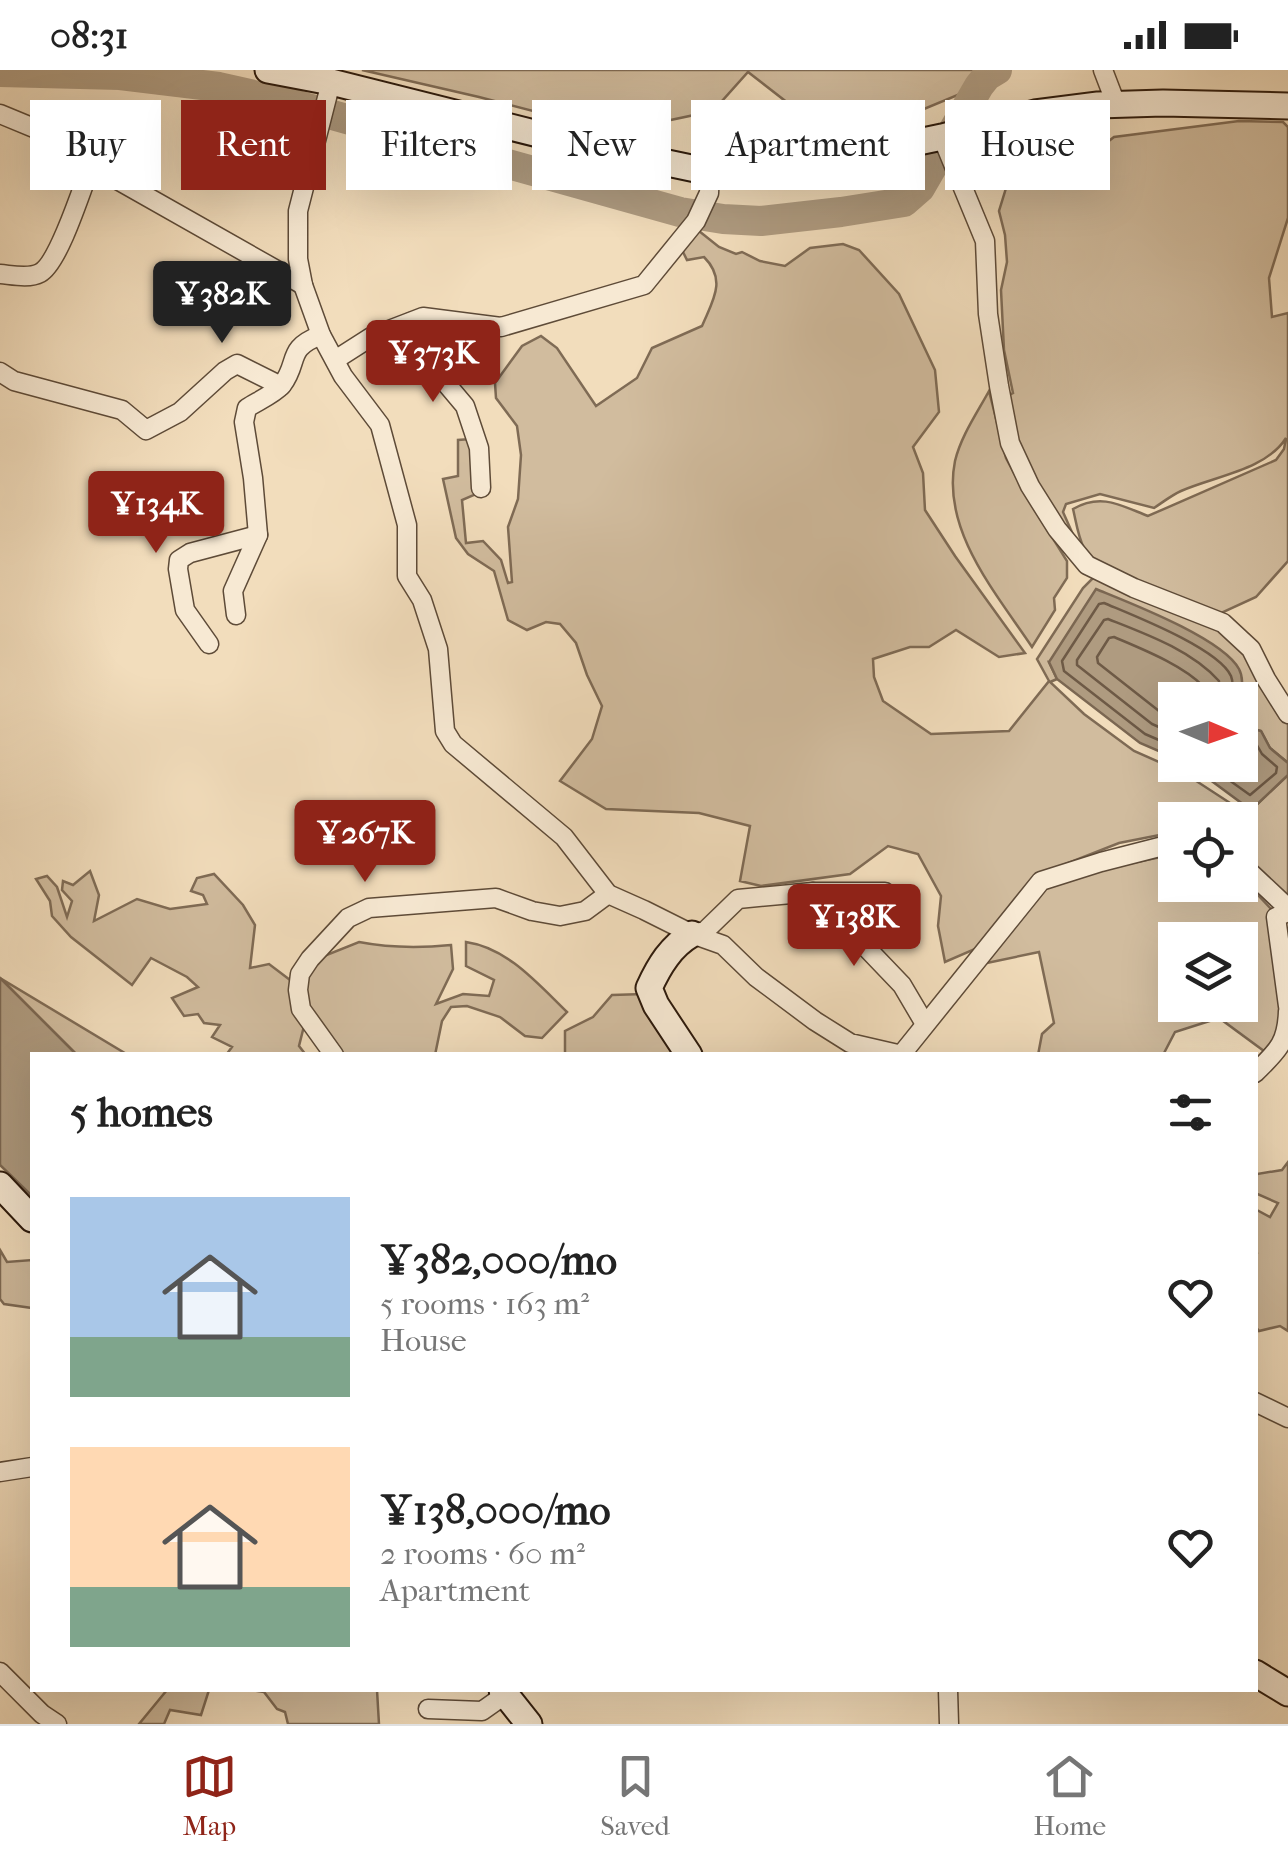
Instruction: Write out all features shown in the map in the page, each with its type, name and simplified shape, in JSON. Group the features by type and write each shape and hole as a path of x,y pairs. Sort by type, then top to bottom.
{"street":[{"path":"268,70 328,92 691,168"},
{"path":"1103,70 1116,104"},
{"path":"328,92 298,210 298,259 321,335 343,376 380,426 407,524 407,576 422,600 438,649 444,731 453,744 564,838 608,894 723,945 756,977 815,1021 850,1043 888,1052"},
{"path":"925,141 1035,114 1116,104 1288,106"},
{"path":"0,114 30,126"},
{"path":"942,137 985,241 988,314 999,386 1010,443 1030,486 1056,529 1087,565 1223,623 1251,649 1288,714"},
{"path":"0,274 30,276 54,260 81,190"},
{"path":"135,190 303,284"},
{"path":"335,360 371,337 424,317 501,326 644,285 696,221 709,190"},
{"path":"411,322 418,349 465,406 479,448 481,488"},
{"path":"236,615 233,591 258,535 254,478 244,422 247,408 281,386 304,341 321,335"},
{"path":"0,372 14,381 122,410 146,430 180,412 237,364 281,386"},
{"path":"209,644 185,610 179,560 190,553 258,535"},
{"path":"903,1052 1041,881 1158,847"},
{"path":"1258,881 1288,910 1276,916 1288,1009 1287,1032 1281,1046 1258,1070"},
{"path":"813,892 902,984 926,1024"},
{"path":"686,1052 649,988 658,966 681,940 705,931 738,899 813,892 885,892"},
{"path":"332,1052 301,1009 298,990 300,974 310,958 348,918 369,908 496,898 560,916 585,911 608,894"},
{"path":"0,1185 30,1217"},
{"path":"1258,1403 1288,1418"},
{"path":"0,1472 30,1467"},
{"path":"0,1672 57,1724"},
{"path":"1258,1675 1288,1693"},
{"path":"428,1709 482,1711 504,1692 529,1724"},
{"path":"948,1692 949,1724"}],"shaded area":[{"path":"362,70 987,70 965,92 925,109 925,100 784,100 748,72 723,100 691,100 691,116 671,120 671,100 532,100 532,111 512,106 512,100 479,97"},
{"path":"1239,121 1283,122 1288,127 1288,218 1269,278 1272,317 1288,313 1288,561 1256,597 1217,615 1125,577 1093,558 1082,544 1073,509 1102,501 1148,516 1276,460 1286,438 1253,465 1181,491 1154,508 1100,494 1066,504 1063,512 1075,539 1072,541 1017,447 1009,395 1013,393 1004,350 1001,290 1007,262 999,211 1005,190 1110,190 1110,140"},
{"path":"699,231 719,247 736,254 742,252 785,266 810,248 843,244 859,250 899,294 935,370 939,412 913,447 923,473 925,510 1025,653 999,657 956,630 929,647 910,647 873,659 874,677 883,701 931,734 1009,731 1049,681 1037,659 1095,576 1217,629 1241,647 1288,722 1288,763 1270,748 1258,730 1258,682 1188,682 1049,662 1057,679 1050,682 1084,714 1134,751 1158,762 1158,782 1198,782 1229,802 1158,802 1158,835 1119,843 1035,876 982,946 945,962 938,926 941,896 918,854 888,846 850,874 761,886 740,881 750,826 699,813 606,809 560,781 592,739 602,706 576,643 560,624 546,622 527,630 508,620 494,571 468,554 456,538 443,479 458,476 458,440 471,439 476,468 474,495 462,500 466,543 483,541 501,560 508,583 512,582 508,527 518,499 521,455 517,426 496,398 495,383 522,346 541,336 557,348 596,406 637,378 652,348 702,326 716,290 715,274 704,257 687,260 681,248"},
{"path":"989,391 1006,458 1067,561 1067,578 1054,598 1055,610 1032,647 975,560 956,512 955,461"},
{"path":"1288,775 1288,902 1258,874 1258,803"},
{"path":"1158,858 1158,902 1258,902 1258,895 1272,910 1283,1029 1264,1051 1224,1022 1258,1022 1258,922 1158,922 1158,1022 1206,1022 1175,1032 1165,1052 1039,1052 1042,1034 1054,1023 1039,952 982,964 1050,883"},
{"path":"90,871 99,895 94,921 137,899 170,909 207,904 203,895 191,891 197,878 214,874 243,905 255,925 250,968 269,964 294,983 304,1026 299,1046 304,1052 228,1052 232,1047 212,1037 220,1025 204,1023 198,1014 184,1016 172,998 198,987 151,958 132,985 71,937 52,916 50,901 36,879 47,876 57,887 67,917 72,901 62,890 63,881 73,885"},
{"path":"359,942 405,947 451,945 453,969 436,1004 463,994 489,996 494,980 466,966 466,942 509,959 567,1012 542,1038 525,1036 500,1017 467,1006 451,1007 442,1021 436,1052 342,1052 310,1010 305,989 309,969 319,958"},
{"path":"0,978 123,1052 74,1052"},
{"path":"644,994 673,1052 565,1052 565,1031 593,1017 612,995"},
{"path":"1288,1162 1288,1331 1280,1326 1259,1331 1258,1211 1270,1217 1278,1203 1258,1194 1258,1174 1282,1170"},
{"path":"0,1250 7,1262 30,1260 30,1308 4,1304 0,1299"},
{"path":"165,1692 208,1692 201,1715 170,1710 164,1724 139,1724"},
{"path":"264,1692 377,1692 379,1724 288,1724 285,1712 277,1709"}],"water":[{"path":"1096,589 1152,612 1214,645 1239,669 1242,680 1158,682 1158,751 1140,743 1057,679 1049,662"},
{"path":"1258,730 1270,748 1288,763 1288,775 1258,803 1240,802 1213,782 1258,782"},
{"path":"0,978 74,1052 30,1052 30,1194 0,1165"}],"waterway":[{"path":"0,72 120,75 219,87 680,212 761,221 904,202 920,188 979,86 997,70"}]}
